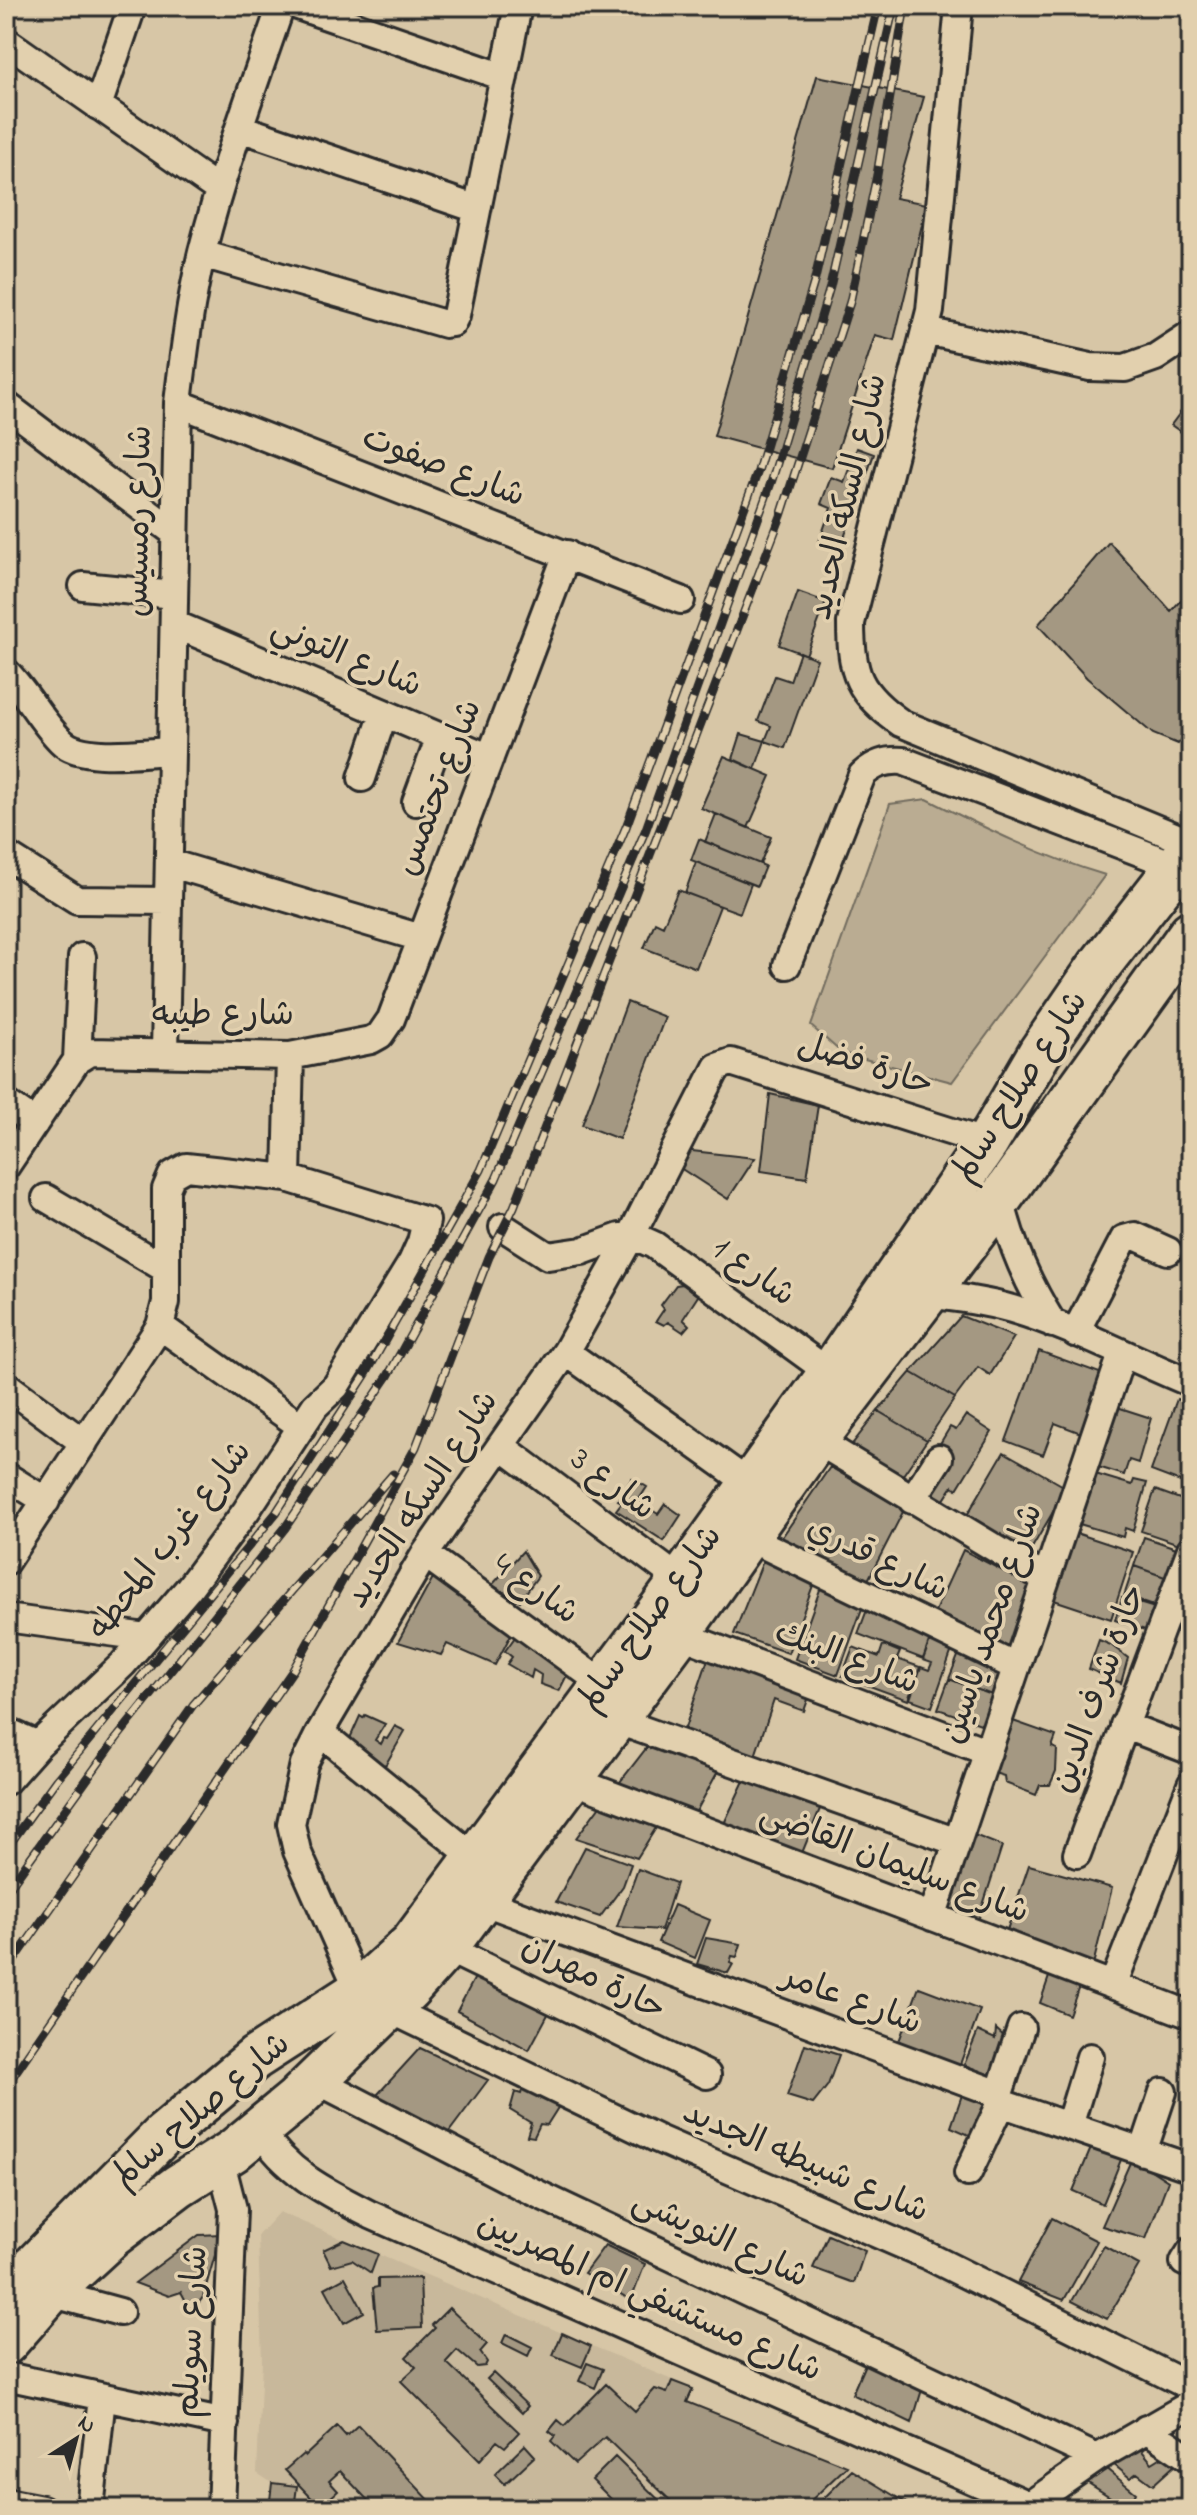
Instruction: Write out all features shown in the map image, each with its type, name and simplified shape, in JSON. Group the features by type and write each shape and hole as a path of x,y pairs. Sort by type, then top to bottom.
{"highway":[{"path":"1094,1064 1092,1041 1102,1016 1185,897 1189,886 1186,852"},
{"name":"شارع صلاح سالم","path":"6,2294 163,2135 255,2058 374,2000 446,1948 572,1780 609,1702 681,1581 830,1373 987,1143 1040,1052 1099,966 1186,852"},
{"name":"شارع صلاح سالم","path":"6,2343 50,2293 145,2210 260,2130 316,2080 412,1943 476,1859 609,1702 679,1634 816,1440 1000,1199 1191,932"},
{"path":"255,2058 248,2082 248,2095 260,2130"},
{"path":"163,2135 196,2146 213,2163"}],"street":[{"name":"شارع رمسيس","path":"165,1052 178,403 202,254 219,190 281,6"},
{"path":"298,6 504,77"},
{"path":"202,254 445,324 452,323 518,6"},
{"name":"شارع السكة الحديد","path":"959,6 926,331 851,623 851,660 861,685 882,710 901,723 1186,852"},
{"path":"98,106 132,7"},
{"path":"6,41 219,190"},
{"path":"240,128 477,209"},
{"path":"926,331 1090,367 1125,368 1156,357 1191,334"},
{"name":"شارع صفوت","path":"178,403 681,600"},
{"path":"6,405 175,533"},
{"name":"شارع تحتمس","path":"371,1040 380,1035 391,1019 567,554"},
{"path":"83,586 174,595"},
{"name":"شارع التوني","path":"174,624 490,758"},
{"path":"6,672 20,685 61,741 71,749 90,753 171,751"},
{"path":"362,778 384,713"},
{"path":"416,802 440,737"},
{"path":"787,965 862,775 873,765 887,760 903,761 1186,852"},
{"path":"6,855 77,900 168,901"},
{"path":"169,863 421,938"},
{"path":"6,1166 77,1060 82,957"},
{"name":"شارع طيبه","path":"77,1060 99,1050 290,1056 371,1040"},
{"path":"6,1561 160,1326 166,1302 166,1189 172,1175 186,1167 194,1167 287,1178 290,1056"},
{"name":"حارة فضل","path":"721,1064 731,1062 987,1143"},
{"name":"شارع السكه الحديد","path":"374,2000 297,1851 291,1824 304,1764 425,1554 566,1352 721,1064"},
{"path":"6,1103 35,1123"},
{"name":"شارع غرب المحطه","path":"6,1781 38,1745 123,1664 188,1589 246,1511 309,1417 322,1385 359,1326 396,1255 426,1221 287,1178"},
{"path":"46,1198 166,1269"},
{"path":"1000,1199 1011,1243 1023,1271 1064,1328"},
{"path":"503,1227 548,1256 582,1251 611,1240 630,1238"},
{"path":"1064,1328 1124,1239 1135,1236 1168,1251"},
{"name":"شارع 1","path":"630,1238 654,1245 830,1373"},
{"path":"926,1294 969,1299 1012,1309 1191,1383"},
{"path":"160,1326 309,1417"},
{"path":"566,1352 750,1484"},
{"name":"شارع محمد ياسين","path":"932,1917 1122,1354"},
{"path":"6,1385 84,1443"},
{"path":"816,1440 1046,1579"},
{"name":"شارع 3","path":"501,1446 681,1581"},
{"path":"912,1500 939,1458"},
{"path":"6,1476 46,1501"},
{"name":"شارع قدري","path":"749,1538 1016,1667"},
{"name":"شارع 4","path":"425,1554 609,1702 957,1842"},
{"name":"حارة شرف الدين","path":"1077,1854 1188,1565"},
{"path":"6,1618 146,1637"},
{"name":"شارع البنك","path":"679,1634 988,1752"},
{"path":"1124,1725 1191,1751"},
{"path":"6,1731 38,1745"},
{"path":"320,1732 476,1859"},
{"name":"شارع سليمان القاضى","path":"572,1780 1191,2015"},
{"path":"1113,1985 1191,1785"},
{"name":"شارع عامر","path":"482,1901 1069,2126 1191,2168"},
{"name":"حارة مهران","path":"446,1948 707,2075"},
{"name":"شارع شبيطه الجديد","path":"374,2000 658,2139 928,2256 1191,2387"},
{"path":"968,2173 1000,2099 1021,2028"},
{"path":"1069,2126 1090,2057"},
{"name":"شارع النويشى","path":"316,2080 523,2187 1097,2458"},
{"path":"1143,2152 1163,2092"},
{"name":"شارع مستشفي ام المصريين","path":"260,2130 269,2145 292,2169 371,2215 1027,2507"},
{"name":"شارع سويلم","path":"213,2163 225,2178 233,2209 221,2509"},
{"path":"50,2293 120,2312"},
{"path":"6,2376 225,2423"},
{"path":"90,2509 102,2397"},
{"path":"1027,2507 1097,2458 1191,2404"},
{"path":"1146,2429 1191,2459"},
{"path":"6,2502 42,2509"}],"shaded area":[{"path":"927,799 1037,851 1105,875 952,1082 842,1053 811,1026 890,804"},
{"path":"279,2212 693,2389 688,2402 847,2466 916,2509 269,2509 272,2483 257,2473 262,2361 258,2235"}],"building":[{"path":"817,76 924,97 895,198 927,204 894,340 875,335 832,468 714,436"},
{"path":"1191,398 1191,439 1171,425"},
{"path":"857,448 874,454 840,549 819,542 831,508 821,504 831,477 844,482"},
{"path":"1109,542 1171,611 1191,589 1191,727 1178,744 1153,734 1087,678 1038,625"},
{"path":"798,592 826,602 806,655 779,645"},
{"path":"800,652 817,659 785,748 765,741 771,726 758,721 775,676 790,681"},
{"path":"741,734 765,741 755,769 733,759"},
{"path":"724,756 771,776 748,828 701,808"},
{"path":"716,814 771,837 760,864 705,842"},
{"path":"699,839 765,866 757,886 691,860"},
{"path":"696,862 751,884 740,913 685,893"},
{"path":"678,890 720,906 696,968 644,948 655,922 663,926"},
{"path":"627,1002 665,1017 619,1139 582,1125"},
{"path":"770,1094 818,1105 807,1178 761,1171"},
{"path":"683,1150 755,1158 728,1199 674,1164"},
{"path":"683,1284 698,1296 683,1319 689,1325 683,1332 668,1322 664,1325 656,1321 664,1309 661,1305 676,1285"},
{"path":"961,1316 1014,1337 990,1375 978,1367 955,1398 911,1372"},
{"path":"1039,1351 1108,1376 1086,1435 1055,1423 1043,1455 1006,1441"},
{"path":"911,1372 955,1398 927,1440 878,1411"},
{"path":"1177,1399 1191,1404 1191,1486 1151,1471"},
{"path":"1114,1406 1151,1418 1138,1463 1129,1460 1124,1475 1095,1466"},
{"path":"878,1411 927,1440 903,1475 850,1447"},
{"path":"966,1415 992,1432 957,1489 953,1486 938,1509 924,1500 938,1447 950,1427 956,1430"},
{"path":"1004,1452 1067,1488 1029,1553 966,1517"},
{"path":"830,1467 904,1510 867,1582 780,1540"},
{"path":"1092,1473 1132,1485 1134,1480 1147,1483 1133,1531 1125,1528 1123,1537 1076,1523"},
{"path":"632,1478 647,1487 638,1501 658,1514 665,1504 681,1515 664,1541 616,1510 622,1502 618,1500"},
{"path":"1155,1490 1191,1503 1188,1547 1141,1531"},
{"path":"1073,1532 1133,1552 1111,1619 1051,1599"},
{"path":"1144,1537 1185,1551 1176,1581 1134,1566"},
{"path":"963,1550 1036,1588 1013,1652 935,1611"},
{"path":"523,1551 538,1576 520,1601 492,1585"},
{"path":"765,1556 815,1580 788,1653 734,1634"},
{"path":"1134,1566 1176,1581 1166,1610 1124,1596"},
{"path":"435,1574 514,1629 495,1665 447,1644 441,1655 398,1642"},
{"path":"822,1584 864,1603 838,1675 795,1659"},
{"path":"1122,1598 1155,1608 1148,1631 1115,1620"},
{"path":"868,1607 931,1636 923,1659 858,1634"},
{"path":"932,1636 954,1644 932,1707 910,1699 921,1667 929,1670 932,1663 923,1660"},
{"path":"515,1637 523,1637 569,1671 559,1691 540,1684 541,1675 533,1670 531,1678 507,1664 512,1657 505,1651"},
{"path":"1099,1640 1128,1658 1121,1683 1089,1669"},
{"path":"883,1645 900,1652 897,1659 920,1667 908,1700 842,1676 853,1647 879,1657"},
{"path":"960,1651 1010,1669 1000,1698 949,1679"},
{"path":"709,1656 811,1691 804,1711 774,1700 755,1756 684,1731"},
{"path":"949,1679 1000,1698 989,1727 938,1709"},
{"path":"365,1715 385,1724 375,1740 381,1744 395,1726 405,1731 386,1764 381,1766 347,1745 360,1716 363,1718"},
{"path":"1013,1721 1056,1736 1052,1747 1057,1749 1056,1771 1050,1785 1040,1785 1036,1795 1005,1783 1004,1776 991,1772 1007,1724 1011,1726"},
{"path":"648,1746 688,1759 723,1762 690,1823 613,1791"},
{"path":"750,1768 824,1799 800,1858 721,1830"},
{"path":"602,1803 659,1823 637,1858 576,1838"},
{"path":"964,1831 1002,1846 975,1930 936,1916"},
{"path":"585,1847 631,1864 623,1886 600,1917 556,1902"},
{"path":"1029,1865 1112,1888 1091,1973 1003,1942"},
{"path":"638,1869 676,1883 661,1930 617,1927"},
{"path":"674,1905 710,1920 695,1958 658,1942"},
{"path":"706,1938 741,1944 737,1957 732,1956 730,1963 733,1964 728,1973 697,1964"},
{"path":"481,1966 553,2005 529,2050 457,2011"},
{"path":"1052,1968 1082,1978 1069,2015 1040,2003"},
{"path":"919,1987 980,2010 959,2067 898,2044"},
{"path":"996,2029 1006,2038 995,2077 964,2065 978,2031 995,2039"},
{"path":"805,2044 839,2055 828,2085 813,2104 787,2096"},
{"path":"420,2048 488,2080 443,2140 367,2106"},
{"path":"524,2085 564,2098 547,2125 540,2124 534,2137 527,2136 531,2123 510,2110 515,2092 521,2094"},
{"path":"964,2089 997,2103 976,2138 951,2127"},
{"path":"1094,2141 1125,2150 1103,2204 1073,2191"},
{"path":"1132,2158 1168,2181 1146,2239 1102,2226"},
{"path":"1052,2218 1097,2241 1064,2300 1018,2282"},
{"path":"221,2234 203,2297 192,2312 181,2292 169,2296 135,2283 199,2235"},
{"path":"828,2235 865,2251 854,2283 813,2268"},
{"path":"344,2240 378,2254 371,2273 352,2260 331,2266 323,2250"},
{"path":"605,2245 645,2264 631,2300 584,2273"},
{"path":"1104,2246 1139,2265 1107,2319 1072,2301"},
{"path":"345,2277 364,2312 344,2323 325,2288"},
{"path":"420,2278 422,2328 377,2330 373,2288 378,2287 378,2279"},
{"path":"449,2308 487,2344 480,2352 487,2362 485,2366 477,2367 457,2350 446,2362 519,2432 505,2447 497,2441 480,2460 401,2381 416,2367 406,2357 435,2328 432,2325"},
{"path":"562,2333 591,2346 582,2367 553,2355"},
{"path":"506,2334 532,2347 528,2356 502,2343"},
{"path":"868,2357 923,2386 912,2423 852,2394"},
{"path":"587,2363 603,2369 595,2388 579,2381"},
{"path":"493,2373 528,2406 522,2413 487,2379"},
{"path":"672,2381 693,2389 687,2402 847,2466 802,2509 679,2509 605,2437 575,2464 551,2441 555,2436 549,2431 558,2420 565,2426 606,2384 635,2411 655,2389 667,2393"},
{"path":"358,2425 434,2505 430,2509 376,2509 340,2471 329,2481 338,2491 320,2507 285,2470 337,2426 346,2436"},
{"path":"1142,2442 1148,2446 1142,2451 1152,2463 1165,2455 1176,2464 1153,2485 1137,2473 1130,2478 1107,2459"},
{"path":"525,2445 535,2456 505,2484 495,2474"},
{"path":"615,2457 668,2509 621,2509 592,2480"},
{"path":"1099,2463 1136,2493 1128,2509 1107,2509 1110,2497 1082,2479"},
{"path":"852,2470 916,2509 813,2509"},
{"path":"272,2483 297,2486 294,2509 269,2509"}],"railway":[{"path":"6,1849 56,1780 276,1513 366,1374 481,1170 626,827 758,471 815,279 878,6"},
{"path":"6,1892 116,1739 285,1528 388,1376 496,1179 646,829 772,480 830,287 894,6"},
{"path":"6,2086 293,1670 416,1447 489,1257 514,1207 781,516 850,302 877,175 905,6"},
{"path":"6,1972 193,1705 393,1474"}]}
